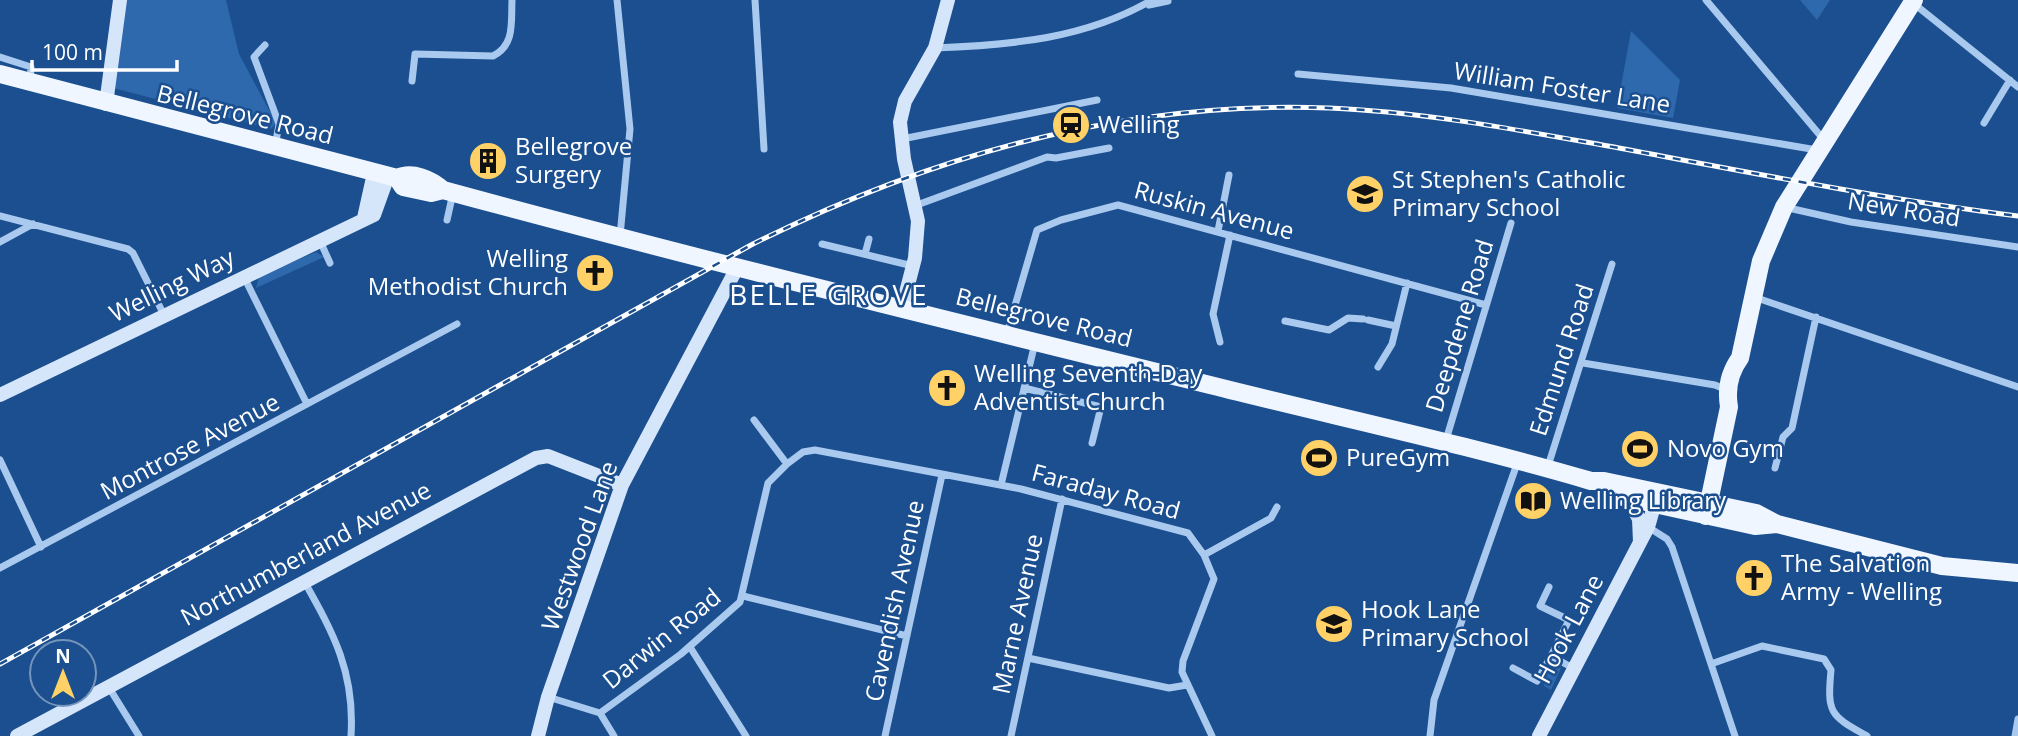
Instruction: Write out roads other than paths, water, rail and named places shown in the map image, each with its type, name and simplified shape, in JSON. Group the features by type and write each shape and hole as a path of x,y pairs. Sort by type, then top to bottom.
{"main road":[{"path":"1707,510 1728,399 1737,394 1743,370 1740,358 1761,261 1784,207 1913,1"},
{"name":"Bellegrove Road","path":"0,74 386,176 402,187 431,193 448,191 1254,397 1446,440 1591,481 1604,481 1631,493"},
{"path":"1631,493 1707,510"},
{"path":"1631,493 1654,506 1756,513 1777,524 1942,566 2018,573"}],"street":[{"path":"106,104 120,0"},
{"path":"412,81 415,54 493,56 503,51 510,41 512,0"},
{"path":"617,0 630,129 620,237"},
{"path":"755,0 764,149"},
{"path":"902,308 917,245 917,205 900,139 905,101 935,48 948,0"},
{"path":"1129,0 1137,8"},
{"path":"935,48 1014,45 1043,40 1100,24 1152,0"},
{"path":"1706,0 1822,146"},
{"path":"1137,8 1168,1"},
{"path":"1913,1 2018,87"},
{"path":"265,45 254,57 279,124 275,148"},
{"path":"0,57 31,67 30,82"},
{"name":"William Foster Lane","path":"1298,74 1451,88 1822,146"},
{"path":"1983,123 2010,80"},
{"path":"900,139 1097,100"},
{"path":"917,205 1035,160 1109,148"},
{"path":"1218,231 1230,175"},
{"name":"Welling Way","path":"0,395 364,218 386,176"},
{"path":"447,220 448,191"},
{"name":"Ruskin Avenue","path":"1007,333 1035,234 1043,226 1108,205 1118,205 1218,231 1256,245 1486,305"},
{"name":"New Road","path":"1784,207 1851,222 2018,247"},
{"path":"0,216 133,253 164,315"},
{"name":"Deepdene Road","path":"1446,440 1511,223"},
{"path":"0,242 33,224"},
{"path":"1220,342 1213,314 1230,235"},
{"path":"865,254 869,239"},
{"path":"319,241 330,263"},
{"path":"822,244 913,266"},
{"name":"Edmund Road","path":"1547,468 1583,363 1612,264"},
{"name":"Westwood Lane","path":"538,736 548,697 622,485 737,266"},
{"name":"Montrose Avenue","path":"0,568 307,404 244,277"},
{"path":"1378,367 1392,344 1407,283"},
{"path":"1754,297 2018,387"},
{"path":"1775,468 1783,437 1792,428 1816,317"},
{"path":"1285,321 1329,330 1348,318 1396,326"},
{"path":"307,404 457,324"},
{"path":"1001,485 1035,341"},
{"path":"1583,363 1715,385 1728,399"},
{"path":"1024,388 1101,407 1092,443"},
{"path":"754,420 787,464"},
{"name":"Darwin Road","path":"548,697 600,713 690,647 743,596 768,483 803,452 815,450 1001,485"},
{"name":"Northumberland Avenue","path":"17,736 303,580 536,458 548,456 622,485"},
{"path":"0,460 41,547"},
{"path":"1430,736 1434,701 1518,460"},
{"name":"Cavendish Avenue","path":"885,736 942,475"},
{"name":"Faraday Road","path":"1001,485 1181,530 1194,540 1214,579 1212,592 1183,661 1187,685 1212,736"},
{"path":"1631,493 1639,519 1640,544"},
{"name":"Marne Avenue","path":"1011,736 1062,499"},
{"name":"Hook Lane","path":"1539,736 1640,544 1654,506"},
{"path":"1204,555 1271,518 1277,507"},
{"path":"1648,527 1667,539 1672,547 1735,736"},
{"path":"303,580 335,638 344,662 352,701 351,736"},
{"path":"1513,668 1537,681 1569,620 1540,606 1549,587"},
{"path":"743,596 907,636"},
{"path":"1711,664 1762,646 1824,659 1829,663 1828,701 1833,714 1867,736"},
{"path":"690,647 746,736"},
{"path":"1550,656 1573,668"},
{"path":"1028,658 1169,688 1187,685"},
{"path":"108,686 139,736"},
{"path":"600,713 614,736"},
{"path":"2015,736 2018,719"}],"railway":[{"path":"0,664 751,245 889,184 959,160 1031,140 1104,124 1178,113 1253,108 1366,110 1511,129 1868,194 2018,216"}],"place":[{"name":"Welling","path":"1071,125"},
{"name":"Bellegrove Surgery","path":"488,161"},
{"name":"St Stephen's Catholic Primary School","path":"1365,194"},
{"name":"Welling Methodist Church","path":"595,273"},
{"name":"Welling Seventh-Day Adventist Church","path":"947,388"},
{"name":"Novo Gym","path":"1640,449"},
{"name":"PureGym","path":"1319,458"},
{"name":"Welling Library","path":"1533,501"},
{"name":"The Salvation Army - Welling","path":"1754,578"},
{"name":"Hook Lane Primary School","path":"1334,624"}],"district":[{"name":"BELLE GROVE","path":"829,295"}]}
